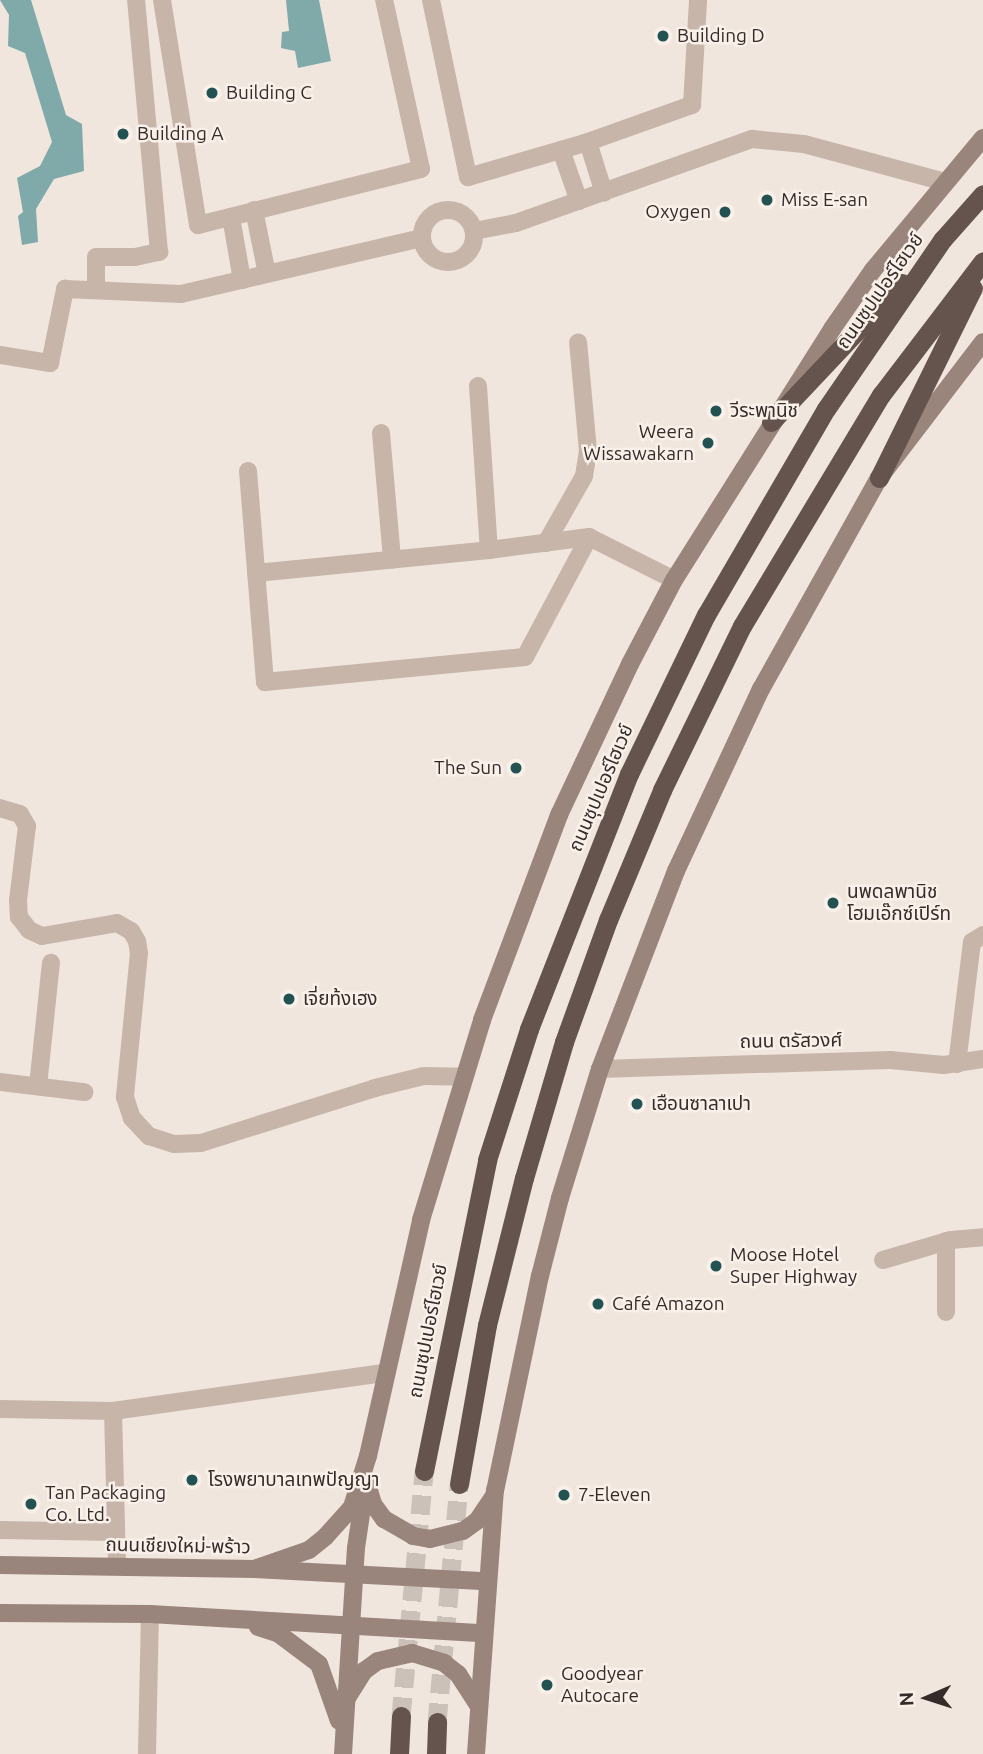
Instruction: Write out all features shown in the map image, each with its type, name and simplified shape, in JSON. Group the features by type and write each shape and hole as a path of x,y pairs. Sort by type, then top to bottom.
{"highway":[{"name":"ถนนซุปเปอร์ไฮเวย์","path":"424,1471 487,1160 529,1028 629,774 706,615 826,410 943,239 983,194"},
{"path":"771,422 943,239"},
{"path":"459,1483 487,1325 527,1165 564,1042 608,920 662,790 743,626 881,396 983,261"},
{"path":"879,478 983,269"},
{"path":"399,1754 401,1716"},
{"path":"436,1754 437,1722"}],"main road":[{"path":"343,1746 355,1574 367,1463 385,1373 421,1220 463,1077 505,953 559,815 615,695 674,580 771,422 873,270 983,138"},
{"path":"476,1754 482,1633 495,1491 540,1276 573,1151 600,1069 637,967 718,777 808,601 879,478 983,342"},
{"path":"367,1463 367,1488 378,1511 397,1529 413,1536 430,1539 463,1531 477,1521 495,1491"},
{"path":"254,1569 309,1550 326,1536 352,1507 367,1463"},
{"name":"ถนนเชียงใหม่-พร้าว","path":"0,1565 254,1569 486,1581"},
{"path":"0,1613 150,1614 482,1633"},
{"path":"240,1621 279,1634 313,1658 325,1676 343,1746"},
{"path":"345,1701 353,1685 371,1666 394,1655 411,1653 429,1656 451,1668 478,1706"}],"street":[{"path":"96,290 96,257 135,257 159,252 136,0"},
{"path":"162,0 198,225 421,169 384,0"},
{"path":"431,0 468,177 588,142 692,105 698,0"},
{"path":"474,231 516,223 752,139 804,144 945,182"},
{"path":"588,142 604,193"},
{"path":"561,150 579,201"},
{"path":"446,209 467,217 474,231 472,248 467,255 452,262 435,259 428,254 421,238 425,222 431,215 446,209"},
{"path":"254,210 267,274"},
{"path":"231,217 242,280"},
{"path":"0,355 50,363 65,289 181,294 421,238"},
{"path":"546,543 584,476 588,451 578,342"},
{"path":"478,386 489,550"},
{"path":"380,433 392,560"},
{"path":"247,471 265,682 525,657 589,537"},
{"path":"256,573 489,550 589,537 674,580"},
{"path":"0,808 20,814 27,826 18,900 19,917 29,930 42,936 117,923 131,931 137,941 139,953 125,1097 132,1118 149,1136 174,1144 201,1143 376,1088 424,1076 463,1077"},
{"path":"974,1063 971,942 983,935"},
{"path":"38,1086 51,963"},
{"name":"ถนน ตรัสวงศ์","path":"600,1069 890,1060 974,1063"},
{"path":"0,1082 84,1092"},
{"path":"883,1260 946,1241 983,1237"},
{"path":"946,1241 946,1312"},
{"path":"0,1409 113,1411 385,1373"},
{"path":"113,1411 117,1566"},
{"path":"0,1530 115,1532"},
{"path":"147,1754 150,1614"}],"water":[{"path":"0,0 31,0 66,115 82,124 84,171 54,179 36,209 38,242 22,245 18,216 23,212 17,178 40,166 52,142 25,53 8,46 9,15"},
{"path":"286,0 319,0 331,61 298,68 295,51 281,48 282,32 289,31"}],"tunnel":[{"path":"401,1716 424,1471"},
{"path":"437,1722 459,1484"}],"place":[{"name":"Building D","path":"663,36"},
{"name":"Building C","path":"212,93"},
{"name":"Building A","path":"123,134"},
{"name":"Miss E-san","path":"767,200"},
{"name":"Oxygen","path":"725,212"},
{"name":"วีระพานิช","path":"716,411"},
{"name":"Weera Wissawakarn","path":"708,443"},
{"name":"The Sun","path":"516,768"},
{"name":"นพดลพานิช โฮมเอ๊กซ์เปิร์ท","path":"833,903"},
{"name":"เจี่ยท้งเฮง","path":"289,999"},
{"name":"เฮือนซาลาเปา","path":"637,1104"},
{"name":"Moose Hotel Super Highway","path":"716,1266"},
{"name":"Café Amazon","path":"598,1304"},
{"name":"โรงพยาบาลเทพปัญญา","path":"192,1480"},
{"name":"7-Eleven","path":"564,1495"},
{"name":"Tan Packaging Co. Ltd.","path":"31,1504"},
{"name":"Goodyear Autocare","path":"547,1685"}]}
